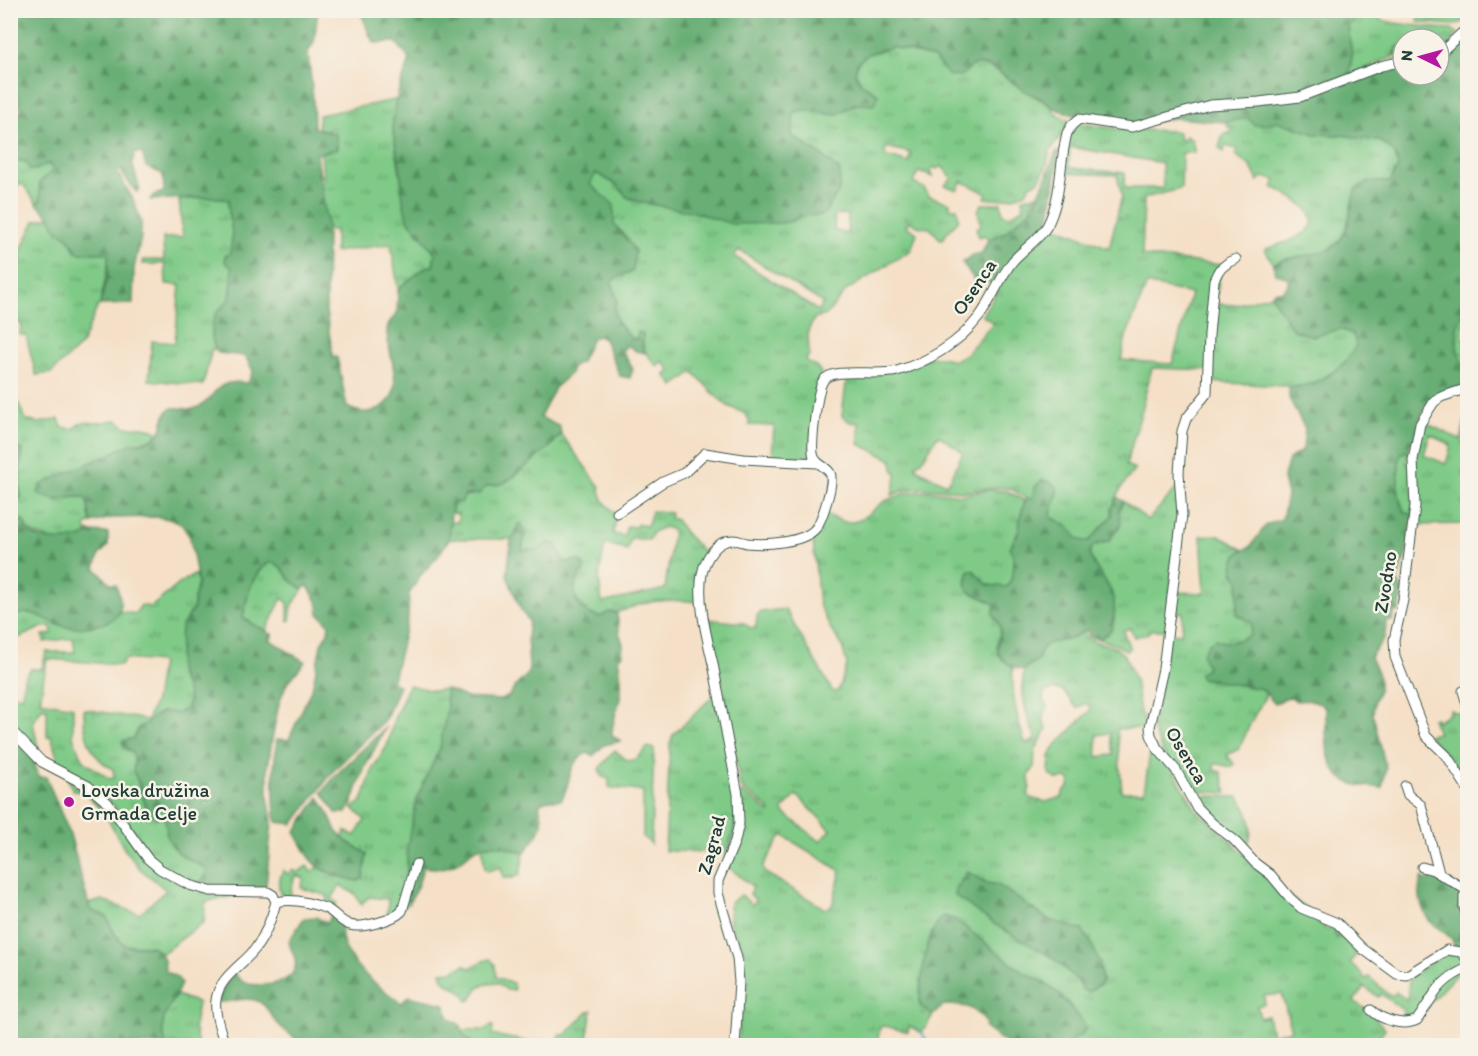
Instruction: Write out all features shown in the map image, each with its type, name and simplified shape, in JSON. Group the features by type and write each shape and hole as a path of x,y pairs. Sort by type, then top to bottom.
{"street":[{"path":"1451,42 1467,27"},
{"name":"Osenca","path":"704,618 702,575 713,549 721,543 733,540 766,544 801,538 810,534 818,526 832,485 829,470 818,463 812,449 822,382 827,376 836,372 878,375 896,372 943,350 964,333 979,316 1013,262 1046,228 1057,199 1066,133 1079,119 1132,127 1210,105 1300,97 1391,64"},
{"name":"Osenca","path":"1236,259 1219,270 1214,280 1207,393 1186,419 1182,431 1179,473 1182,515 1164,661 1150,727 1151,735 1157,748 1176,770 1196,807 1233,839 1255,863 1271,874 1301,908 1337,924 1363,949 1397,974 1407,975 1447,950 1461,952 1467,960"},
{"name":"Zvodno","path":"1467,388 1441,397 1434,402 1420,424 1413,460 1415,506 1404,600 1394,640 1395,657 1426,736 1446,756 1467,789"},
{"path":"617,513 663,482 684,473 705,453 743,459 818,463"},
{"name":"Zagrad","path":"704,618 738,794 739,824 735,841 718,881 718,893 737,958 739,982 735,1046"},
{"path":"1463,691 1467,708"},
{"path":"10,729 42,762 88,786 108,802 148,859 160,869 189,885 200,888 220,892 268,892 273,895 276,902 272,916 256,948 233,970 219,990 216,999 216,1013 225,1046"},
{"path":"1406,786 1408,795 1421,805 1439,873"},
{"path":"276,902 288,899 328,910 351,926 387,920 398,916 402,911 416,864"},
{"path":"1422,867 1439,873 1467,892 1464,896 1467,919"},
{"path":"1371,1010 1380,1018 1414,1022 1440,985 1452,975 1467,968"}],"green space":[{"path":"1181,10 1220,12 1265,10 1352,16 1354,20 1348,26 1352,56 1349,75 1391,62 1391,87 1451,87 1451,46 1454,46 1463,37 1468,64 1462,100 1468,109 1468,303 1457,326 1457,350 1467,371 1467,386 1443,393 1429,402 1421,416 1415,441 1412,441 1409,450 1400,454 1398,484 1400,498 1405,513 1413,514 1407,552 1397,580 1403,591 1399,611 1394,612 1392,621 1386,621 1385,637 1370,657 1379,678 1379,690 1374,701 1373,715 1386,768 1382,788 1353,784 1336,772 1331,763 1326,741 1326,708 1319,703 1296,701 1291,697 1275,704 1262,689 1201,678 1199,674 1207,667 1202,654 1209,643 1215,639 1232,642 1250,635 1252,623 1237,614 1239,579 1233,566 1238,553 1250,547 1266,525 1282,519 1287,495 1283,479 1289,459 1303,450 1305,429 1289,398 1289,387 1299,387 1328,376 1337,370 1356,345 1353,334 1340,329 1313,336 1293,330 1271,295 1274,291 1282,291 1288,285 1288,278 1275,273 1273,264 1317,254 1335,245 1343,237 1348,225 1356,188 1370,182 1390,182 1398,167 1395,154 1382,142 1342,135 1315,134 1277,121 1254,125 1248,118 1226,122 1175,118 1139,124 1080,117 1053,108 1045,100 1025,91 990,66 975,64 960,76 949,76 934,58 893,47 868,54 857,63 855,74 863,85 878,94 873,105 854,104 835,115 808,110 794,112 792,136 823,156 840,171 839,191 825,213 800,216 793,221 781,223 732,224 694,212 644,203 627,197 617,185 596,173 590,184 614,205 614,224 635,250 633,271 615,278 612,282 617,301 614,309 618,323 631,338 637,339 638,332 643,334 642,347 645,353 636,351 627,345 622,351 633,369 630,378 620,376 604,339 598,336 592,338 581,362 574,365 570,373 555,388 540,417 560,427 561,434 551,446 502,484 487,486 479,494 465,495 462,501 453,504 449,539 409,594 408,618 393,679 394,684 399,685 387,716 335,769 293,824 276,822 274,781 277,739 288,740 290,737 313,685 321,644 328,632 329,624 319,614 317,601 307,585 303,589 292,582 276,564 269,563 262,567 252,583 243,618 273,635 270,640 305,662 286,685 279,703 272,739 268,767 268,796 272,822 266,886 240,890 198,885 207,871 205,867 189,860 174,849 168,838 165,819 156,818 146,808 140,785 133,771 135,761 133,753 122,744 123,741 134,738 139,727 156,714 169,712 176,714 186,709 189,702 187,690 178,670 181,627 194,608 198,583 190,537 182,525 174,520 157,517 112,518 91,523 87,501 84,497 56,501 38,492 41,485 58,477 126,446 152,439 159,433 170,409 193,409 207,401 215,391 226,384 248,383 253,371 245,356 218,353 212,335 215,316 230,298 232,268 225,262 225,256 230,253 232,240 229,200 213,197 150,200 154,195 164,192 163,174 146,167 142,153 135,153 132,163 140,190 136,192 120,170 117,172 133,199 141,221 141,238 134,268 133,304 100,305 108,273 108,253 75,251 68,237 56,229 50,217 37,204 40,201 40,183 53,170 49,163 36,170 30,170 25,161 11,159 11,116 21,111 11,77 11,11 318,11 314,42 308,52 314,128 336,134 337,149 317,154 327,227 326,311 333,358 337,357 347,407 359,412 370,412 387,403 395,386 387,328 397,314 398,289 426,267 433,266 435,253 407,217 393,130 396,103 410,60 396,42 375,43 358,11"},
{"path":"1352,11 1367,11 1381,20 1428,27 1391,27 1391,58 1349,75 1352,56 1348,25 1354,20 1350,16"},
{"path":"1414,11 1467,11 1467,21 1454,25 1418,22 1419,12"},
{"path":"1451,30 1458,33 1451,42"},
{"path":"893,47 934,58 960,76 975,64 991,68 1071,122 1050,151 1047,165 1038,182 1030,185 1026,193 1021,195 1000,199 985,198 987,194 962,181 957,190 945,185 952,179 942,166 937,169 933,167 930,173 933,177 918,172 913,183 924,188 929,196 950,203 950,208 957,208 959,219 941,240 930,228 917,226 909,221 906,226 917,233 911,250 847,290 826,315 815,318 808,331 809,356 806,359 821,372 817,388 810,458 806,460 772,458 774,426 749,425 749,419 744,413 728,406 693,372 674,386 665,375 671,371 662,361 657,366 650,359 643,345 642,333 638,332 637,339 631,338 618,323 614,309 617,301 612,282 615,278 633,271 628,239 614,224 589,184 596,173 617,185 628,197 644,203 763,222 781,223 793,221 800,216 821,215 807,145 792,136 794,112 808,110 835,115 878,94 863,85 855,73 857,63 868,54","holes":["886,147 911,153 909,163 885,156","835,214 848,215 847,234 834,230","739,250 823,303 818,311 734,256"]},
{"path":"397,101 393,117 393,132 408,220 435,253 433,266 426,267 398,289 391,244 335,252 335,230 327,230 320,181 324,181 321,153 337,149 336,134 318,128 319,115"},
{"path":"1248,118 1263,125 1277,121 1315,134 1342,135 1382,142 1395,154 1398,166 1390,182 1370,182 1353,198 1347,226 1339,242 1326,252 1284,259 1273,264 1265,249 1303,234 1310,228 1313,221 1310,213 1301,204 1273,188 1276,180 1261,177 1258,181 1251,167 1236,155 1237,149 1225,146 1224,152 1219,148 1223,134 1231,133 1232,128 1228,127 1226,122"},
{"path":"1079,123 1119,129 1174,131 1179,132 1179,138 1184,141 1186,136 1192,140 1195,152 1182,153 1181,189 1144,198 1142,256 1221,265 1207,370 1152,368 1126,465 1135,469 1117,497 1112,516 1089,542 1079,540 1067,526 1050,517 1058,493 1050,482 1043,480 1038,485 1032,499 1010,489 1002,488 966,491 919,488 892,495 897,474 893,469 892,460 859,444 859,423 850,422 842,416 847,375 870,376 924,359 935,357 953,361 966,354 993,323 982,315 1016,262 1052,225 1109,248 1122,196 1117,175 1063,173 1067,137","holes":["1070,147 1162,163 1163,188 1127,188 1124,185 1125,173 1072,168 1069,166","1147,284 1191,294 1172,364 1121,360 1126,337","938,435 963,452 946,484 916,468 916,464 922,461"]},
{"path":"1056,152 1059,152 1050,218 996,283 976,282 962,262 973,255 982,253 988,240 1004,233 1034,207"},
{"path":"14,161 25,161 36,170 48,163 53,170 40,183 40,201 37,204 23,184 19,185 14,180 16,170"},
{"path":"1037,194 1030,211 1004,233 988,240 986,235 979,237 976,228 981,226 978,211 982,204 1001,203 1003,214 1008,216 1024,208 1022,199"},
{"path":"213,197 229,200 232,240 230,253 225,257 225,262 232,268 233,279 229,300 215,316 212,336 215,349 212,349 203,385 149,380 152,341 175,343 180,285 166,284 165,264 143,264 143,260 164,260 163,238 183,237 179,200"},
{"path":"50,217 79,253 108,252 109,260 100,305 81,345 51,373 36,375 26,335 19,335 21,326 19,322 11,320 10,268 20,263 21,250 35,221"},
{"path":"1271,295 1294,330 1325,333 1340,329 1353,334 1356,345 1352,354 1342,366 1318,381 1301,387 1210,382 1212,309 1219,304 1235,305"},
{"path":"1467,303 1467,317 1465,317 1462,338 1467,339 1467,371 1459,355 1456,337 1459,319"},
{"path":"10,365 17,400 26,420 38,423 59,419 62,427 73,429 84,422 99,423 117,420 126,427 148,428 159,434 111,454 56,501 84,497 87,501 91,523 85,525 86,531 90,532 81,538 71,541 49,539 28,531 11,519 11,508 21,497 19,488 23,454 18,448 11,452"},
{"path":"1467,413 1467,524 1415,525 1415,462 1424,422 1461,440","holes":["1430,434 1451,445 1446,464 1424,455"]},
{"path":"561,434 600,487 603,499 617,515 613,534 624,536 627,526 636,527 637,524 647,526 652,511 671,513 670,518 676,520 704,553 698,576 698,602 655,601 621,611 609,612 600,617 588,612 576,598 576,585 585,566 583,563 576,561 565,563 548,543 538,550 522,550 525,533 518,525 514,538 511,539 449,539 451,522 458,522 458,514 451,513 458,500 465,496 479,494 487,486 502,484 551,446","holes":["664,527 673,530 665,589 602,603 599,577 605,544 627,550 631,538 649,540 653,532"]},
{"path":"18,448 23,450 19,479 21,497 11,508 11,452"},
{"path":"1409,450 1407,463 1411,465 1413,514 1405,513 1398,484 1400,454"},
{"path":"1042,480 1057,487 1057,496 1050,517 1069,528 1082,541 1089,541 1112,516 1112,508 1117,497 1123,501 1119,510 1121,524 1109,541 1093,546 1089,553 1113,597 1114,618 1110,631 1099,639 1090,637 1087,630 1069,639 1049,643 1043,647 1038,659 1023,670 1009,665 999,654 1001,629 993,614 995,604 968,591 966,582 969,570 973,570 988,585 1007,587 1014,568 1010,549 1017,533 1023,506 1027,498 1032,499 1035,487"},
{"path":"1178,487 1180,494 1166,630 1149,630 1149,633 1134,637 1130,628 1123,631 1130,649 1126,651 1117,645 1099,639 1108,633 1113,622 1113,597 1089,553 1093,546 1109,541 1123,501 1148,520"},
{"path":"989,490 1007,491 1025,501 1018,533 1012,543 1015,566 1007,588 987,584 973,570 969,570 966,582 968,591 995,604 995,618 1000,626 997,651 1013,668 1015,706 1025,743 1034,741 1035,737 1024,703 1023,676 1025,668 1038,659 1043,647 1083,632 1090,640 1116,648 1125,656 1135,680 1140,712 1148,728 1117,729 1122,792 1144,792 1151,747 1154,746 1170,765 1196,810 1267,874 1280,891 1328,922 1324,928 1328,930 1333,923 1339,927 1334,933 1337,937 1343,930 1361,950 1350,962 1366,979 1369,977 1389,995 1394,995 1396,992 1407,1000 1409,980 1412,976 1445,953 1457,953 1467,962 1418,1016 1399,1020 1404,1011 1381,994 1378,997 1364,987 1354,1001 1372,1014 1385,1029 1373,1045 1066,1045 1082,1034 1071,1006 1042,981 1021,971 956,920 944,916 929,939 920,988 920,1006 933,1015 922,1033 910,1026 908,1032 885,1026 880,1027 877,1045 738,1045 742,943 730,925 730,903 741,895 752,905 756,901 750,894 753,887 726,865 742,791 770,813 769,809 740,786 733,739 707,619 744,623 750,628 756,628 757,616 760,612 785,609 833,692 838,691 847,665 844,648 832,631 819,605 813,532 825,514 844,522 853,522 860,520 885,501 906,493 929,491 960,495","holes":["1055,689 1063,691 1077,708 1084,704 1090,705 1090,711 1057,744 1050,756 1049,774 1058,780 1065,778 1070,780 1069,787 1063,792 1063,797 1045,802 1030,798 1028,794 1029,775 1034,768 1035,751 1047,729 1043,718 1048,707 1043,699 1044,692","1110,733 1114,755 1097,757 1097,735","797,795 831,830 820,841 784,813 783,809","782,835 841,871 832,906 825,909 764,872 763,866","967,872 987,883 998,885 1049,920 1073,928 1090,941 1100,963 1102,983 1088,992 1083,990 1076,979 1057,962 995,925 955,895 957,887","1282,994 1291,1030 1272,1035 1268,1016 1260,1018 1257,1006 1265,1004 1264,996"]},
{"path":"11,519 23,520 30,533 52,540 78,538 90,532 108,533 108,546 99,555 95,568 111,584 116,585 121,605 116,617 96,626 80,627 67,627 25,613 11,619"},
{"path":"521,523 525,533 522,550 538,550 548,543 556,544 565,563 577,560 585,566 575,585 576,598 582,608 600,617 609,612 617,613 623,644 622,656 618,658 621,688 612,736 621,741 604,745 593,756 587,753 580,757 572,768 561,800 548,800 540,803 541,828 524,853 488,845 474,850 449,866 423,867 418,885 409,903 407,846 417,798 440,748 447,709 446,689 467,698 501,700 509,696 528,674 529,621 522,612 507,576 511,539"},
{"path":"1219,535 1244,550 1238,553 1233,573 1239,579 1237,614 1252,623 1250,636 1227,644 1215,639 1205,660 1207,667 1200,674 1201,678 1262,689 1266,695 1239,749 1227,755 1234,764 1231,767 1214,763 1214,770 1221,772 1227,793 1195,791 1188,786 1164,754 1152,729 1169,633 1181,634 1183,613 1172,610 1175,592 1205,593 1201,536"},
{"path":"269,563 280,566 291,580 303,589 292,606 290,621 288,620 288,603 282,598 266,631 243,618 253,582"},
{"path":"196,574 198,583 194,608 186,619 180,677 187,690 189,701 186,709 176,714 160,712 156,714 139,727 134,738 123,741 124,748 133,753 134,771 146,808 165,819 166,826 197,864 205,867 207,871 198,885 157,863 119,811 107,799 60,768 51,736 47,737 47,708 42,708 33,722 40,758 11,727 11,694 22,696 24,678 31,669 42,669 46,652 75,652 73,638 44,642 43,635 52,634 51,626 43,627 11,641 11,619 16,615 28,613 40,616 57,625 119,614 119,611 135,614 141,605 151,607 183,581","holes":["47,659 121,665 125,659 161,662 155,701 147,720 84,709 87,736 93,752 113,769 114,778 110,779 85,762 78,749 73,736 73,707 40,701"]},
{"path":"409,685 434,691 446,689 447,709 440,748 415,807 407,860 409,903 387,918 388,899 369,897 361,904 355,894 340,885 332,899 337,903 332,909 282,896 279,887 283,870 288,874 294,870 297,873 307,866 311,872 318,867 334,875 357,881 363,878 367,854 343,837 345,831 355,836 365,820 353,808 362,801 373,768 387,746 394,719","holes":["295,875 304,878 301,888 328,896 326,904 290,895"]},
{"path":"718,691 737,801 732,835 724,855 717,852 665,851 670,743 673,735"},
{"path":"1450,710 1467,716 1467,774 1464,776 1428,735 1438,733 1432,719 1436,718 1437,721 1450,713"},
{"path":"386,727 364,769 347,813 336,813 322,792 337,774"},
{"path":"10,733 37,763 34,766 40,777 46,777 70,834 90,910 106,916 116,936 125,945 148,946 157,950 163,958 166,972 177,977 181,983 164,1018 163,1034 166,1045 11,1045"},
{"path":"648,747 654,749 651,844 643,837 643,791 609,788 609,779 602,777 599,769 615,750 628,761 636,759"},
{"path":"67,777 107,804 158,870 234,895 205,903 204,922 161,954 153,946 126,945 119,940 102,914 94,913 88,904 102,900 139,914 166,890 140,869 125,850 106,816 84,792 73,791"},
{"path":"319,797 336,831 346,841 367,854 363,878 358,881 333,874 318,866 307,854 295,832"},
{"path":"1200,797 1239,797 1246,809 1251,829 1249,842 1245,848 1212,821 1197,804"},
{"path":"497,845 524,853 520,874 513,878 503,878 501,867 488,871 485,869 482,846"},
{"path":"967,872 987,883 998,885 1049,920 1082,930 1100,963 1102,983 1088,992 1083,990 1078,981 1053,958 999,927 958,898 955,895 957,887"},
{"path":"1435,872 1457,886 1467,924 1467,955 1454,947 1452,939 1429,920 1423,910 1419,886 1422,877 1428,881"},
{"path":"331,916 342,927 342,939 346,950 371,980 402,1003 408,996 444,1004 449,1018 461,1026 464,1036 475,1045 303,1045 278,1024 259,1002 246,999 218,1002 220,994 234,973 246,983 262,985 287,979 296,964 289,941 304,918 316,917 327,923"},
{"path":"944,916 956,920 1021,971 1042,981 1059,994 1084,1023 1085,1029 1082,1034 1066,1045 1009,1046 985,1028 986,1023 973,1009 958,1005 944,1005 933,1015 920,1006 921,984 928,944 932,932"},
{"path":"490,959 495,965 496,977 513,983 514,990 507,990 498,983 483,985 468,1001 459,989 442,977 441,972 453,971 465,965 469,968"},
{"path":"177,995 198,1003 194,1026 198,1045 166,1045 163,1031 164,1018 172,1000"},
{"path":"592,1010 586,1045 558,1045 559,1034 565,1035"},
{"path":"493,1026 492,1035 529,1042 547,1040 547,1045 475,1045 464,1036 461,1030 485,1030"}],"waterway":[{"path":"921,1032 928,1042 936,1046"}],"place":[{"name":"Lovska družina Grmada Celje","path":"69,802"}]}
